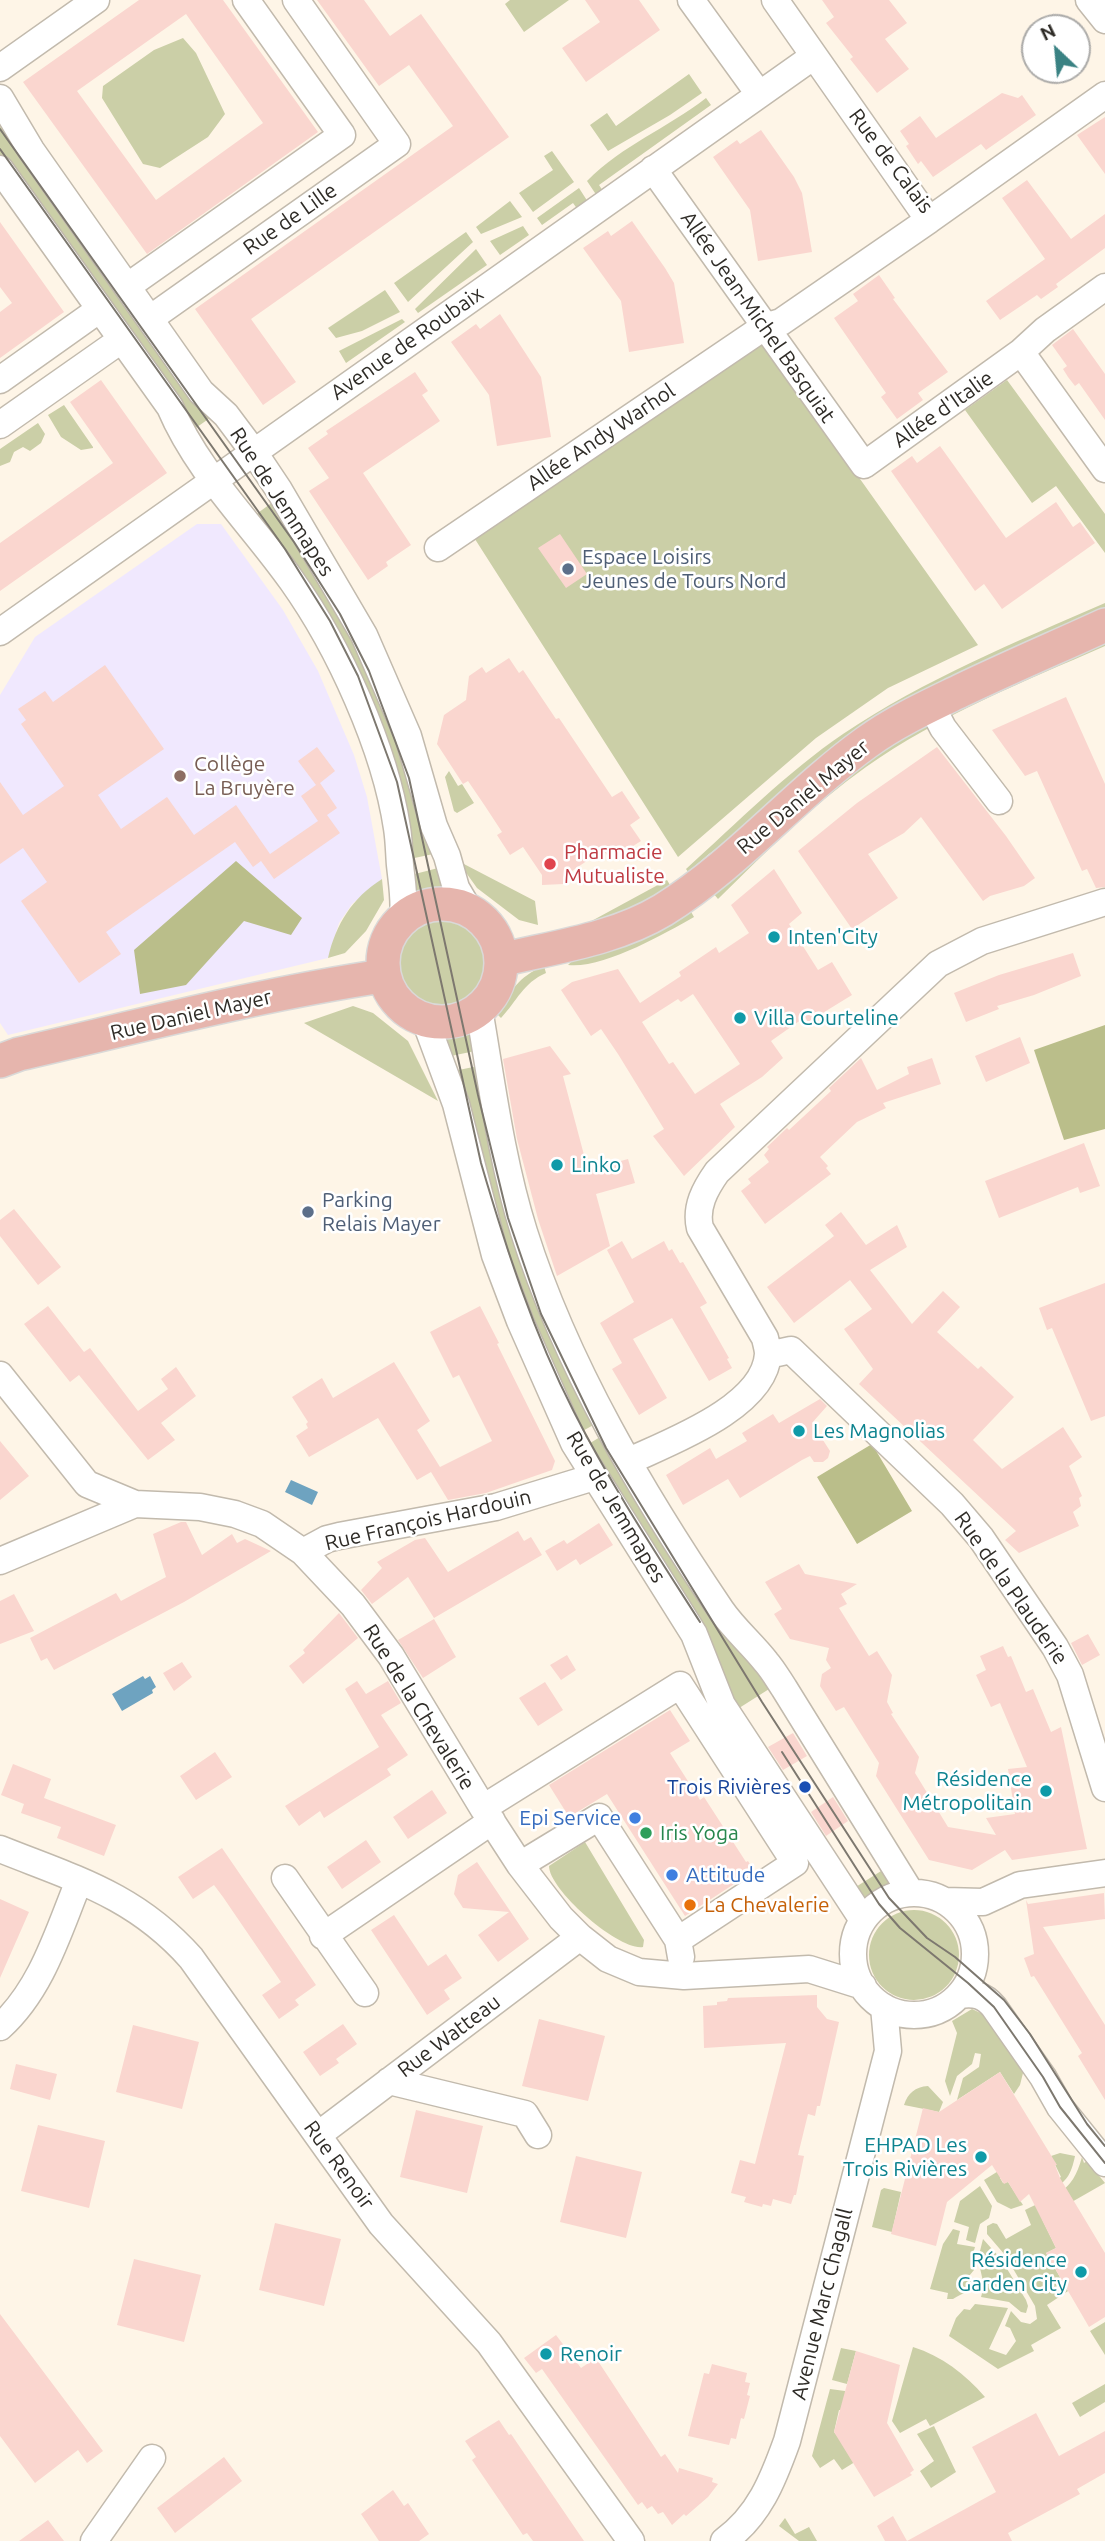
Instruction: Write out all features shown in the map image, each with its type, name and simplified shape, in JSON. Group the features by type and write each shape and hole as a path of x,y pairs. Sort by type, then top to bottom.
{"main road":[{"name":"Rue Daniel Mayer","path":"501,960 579,943 660,911 690,891 812,786 869,741 931,705 1105,625"},
{"path":"437,904 453,905 469,911 485,923 496,940 501,960 496,987 479,1009 454,1022 439,1023 410,1014 398,1004 383,976 385,944 392,930 403,918 418,909 437,904"},
{"name":"Rue Daniel Mayer","path":"0,1060 340,982 383,976"}],"street":[{"path":"0,68 96,0"},
{"path":"246,0 342,135"},
{"name":"Rue de Lille","path":"151,318 397,144 296,0"},
{"path":"691,0 760,94"},
{"name":"Rue de Calais","path":"775,0 929,220 1105,95"},
{"path":"1089,0 1105,20"},
{"name":"Avenue de Roubaix","path":"0,632 814,56"},
{"name":"Rue de Jemmapes","path":"0,98 31,150 201,392 226,415 253,451 349,608 380,668 408,736 434,826 447,856 456,888 469,911"},
{"name":"Rue de Lille","path":"128,286 375,111"},
{"name":"Rue de Jemmapes","path":"0,169 170,407 187,444 293,583 345,675 388,784 398,830 405,898 403,918"},
{"name":"Allée Jean-Michel Basquiat","path":"653,170 864,465"},
{"name":"Allée Andy Warhol","path":"438,548 764,327 781,322 929,220"},
{"name":"Allée d'Italie","path":"864,465 947,407 1105,287"},
{"path":"0,380 100,309"},
{"path":"0,425 121,340"},
{"path":"1021,352 1105,469"},
{"path":"931,705 943,727 999,801"},
{"path":"629,1461 714,1420 749,1394 762,1372 779,1353 765,1338 700,1228 700,1203 717,1172 938,964 982,941 1105,902"},
{"name":"Rue de Jemmapes","path":"479,1009 497,1122 524,1232 557,1321 590,1394 647,1494 722,1612 766,1661 911,1893"},
{"name":"Rue de Jemmapes","path":"425,1020 456,1104 495,1255 574,1443 694,1634 722,1705 859,1931"},
{"name":"Rue de la Plauderie","path":"779,1353 953,1504 981,1538 1055,1647 1070,1675 1105,1788"},
{"path":"0,1374 87,1484 135,1504"},
{"name":"Rue François Hardouin","path":"303,1552 327,1539 496,1507 594,1477"},
{"name":"Rue de la Chevalerie","path":"0,1561 135,1504 200,1507 235,1514 262,1524 303,1552 353,1605 391,1656 520,1865 561,1918 608,1959 639,1972 684,1976 809,1969 863,1986"},
{"path":"323,1936 487,1814 680,1685 795,1864 678,1940"},
{"path":"520,1865 599,1817 678,1940 684,1976"},
{"name":"Rue Renoir","path":"0,1849 115,1896 149,1917 171,1936 191,1958 381,2224 489,2343 631,2541"},
{"path":"946,1901 983,1902 1020,1885 1105,1873"},
{"path":"285,1878 365,1993"},
{"path":"0,2027 29,1995 44,1967 79,1881"},
{"path":"911,1893 929,1894 946,1901 961,1914 972,1932 975,1959 973,1973 960,1995 947,2006 932,2012 916,2015 899,2013 884,2007 872,1998 856,1972 853,1957 859,1931 876,1906 892,1897 911,1893"},
{"path":"972,1932 983,1902"},
{"name":"Rue de la Chevalerie","path":"809,1969 859,1931"},
{"name":"Rue Watteau","path":"318,2135 580,1937"},
{"path":"975,1959 988,1981 1030,2034 1087,2124 1105,2146"},
{"path":"960,1995 985,1997 994,2007 1060,2107 1105,2163"},
{"name":"Avenue Marc Chagall","path":"724,2541 737,2532 765,2497 787,2441 888,2051 884,2007"},
{"name":"Avenue Marc Chagall","path":"888,2051 916,2015"},
{"path":"388,2081 525,2114 538,2135"},
{"path":"94,2541 152,2458"}],"shaded area":[{"name":"Collège La Bruyère","path":"197,524 221,524 283,610 318,671 354,755 367,797 382,879 352,904 339,923 328,958 8,1035 0,1023 0,695 35,637"}],"green space":[{"path":"510,0 569,0 524,32 505,4"},
{"path":"183,38 196,53 225,114 208,137 160,168 143,164 102,98 103,86 154,50"},
{"path":"689,74 702,93 608,151 590,125 607,113 616,126"},
{"path":"706,98 711,105 599,185 603,191 597,196 587,181 601,168"},
{"path":"8,121 217,413 190,432 0,159 0,127"},
{"path":"552,151 574,182 533,212 519,193 553,170 544,156"},
{"path":"579,188 588,202 578,210 573,203 542,225 537,218"},
{"path":"510,201 522,217 481,234 476,227"},
{"path":"523,226 529,235 500,255 490,241"},
{"path":"466,232 473,242 408,302 394,283"},
{"path":"476,249 487,265 418,313 415,309"},
{"path":"385,290 400,312 362,331 336,338 328,328"},
{"path":"402,319 405,322 346,363 339,351"},
{"path":"762,341 978,645 888,688 816,738 678,857 473,536"},
{"path":"1007,380 1105,514 1105,553 1056,486 1032,503 965,410"},
{"path":"64,405 93,448 81,450 61,437 48,415"},
{"path":"38,423 45,434 41,443 30,451 23,447 14,452 10,462 0,466 0,449"},
{"path":"277,499 367,655 438,853 405,860 383,749 251,518"},
{"path":"1105,603 1105,607 935,688 688,872 686,869 802,765 874,714 971,662"},
{"path":"1105,639 1105,646 982,700 894,748 827,797 718,899 713,893 774,834 907,731"},
{"path":"449,771 458,786 462,784 474,803 457,813 454,811 445,777"},
{"path":"236,861 302,918 291,935 244,921 186,985 140,994 134,950"},
{"path":"462,863 535,901 538,925 519,920 477,888"},
{"path":"442,867 444,889 415,895 411,875"},
{"path":"382,879 384,900 366,931 345,953 328,958 347,913 371,886"},
{"path":"667,880 670,885 634,908 586,924"},
{"path":"690,910 694,917 633,949 598,962 568,965 574,959"},
{"path":"444,917 462,920 477,930 487,945 490,963 487,981 477,996 462,1006 444,1009 426,1006 411,996 401,981 398,963 401,945 411,930 426,920"},
{"path":"544,966 546,973 526,987 501,1018 495,1012 516,985"},
{"path":"353,1006 373,1013 408,1041 438,1101 304,1023"},
{"path":"1105,1025 1105,1129 1064,1140 1034,1050"},
{"path":"476,1031 480,1050 446,1057 442,1038"},
{"path":"483,1065 599,1422 577,1434 532,1336 449,1072"},
{"path":"605,1434 777,1684 736,1710 582,1448"},
{"path":"872,1444 912,1511 857,1544 817,1477"},
{"path":"585,1842 644,1940 643,1947 632,1946 618,1939 587,1917 552,1877 549,1866"},
{"path":"889,1866 895,1883 862,1903 851,1890"},
{"path":"914,1910 931,1914 946,1923 955,1938 959,1955 955,1972 946,1987 931,1996 914,2000 897,1996 882,1987 873,1972 869,1955 873,1938 882,1923 897,1914"},
{"path":"972,2009 991,2018 1024,2069 1020,2085 1014,2094 1000,2072 957,2100 963,2078 979,2067 981,2054 975,2053 972,2064 957,2076 950,2096 945,2081 957,2033 952,2021"},
{"path":"928,2086 943,2102 939,2112 904,2105 913,2091"},
{"path":"1060,2153 1075,2156 1070,2173 1051,2191 1043,2187 1061,2177 1051,2156"},
{"path":"1082,2157 1084,2163 1087,2161 1105,2183 1042,2219 1056,2248 1046,2253 1068,2291 1047,2305 1061,2328 1031,2345 1034,2351 998,2369 949,2336 956,2318 964,2309 970,2310 975,2304 1008,2308 989,2349 1006,2355 1016,2341 1010,2328 1005,2326 1011,2311 1021,2322 1030,2324 1037,2319 1035,2306 1005,2255 987,2234 987,2226 997,2224 1006,2239 1031,2225 1025,2210 1068,2186"},
{"path":"1000,2170 1004,2176 1000,2178 1003,2183 1008,2182 1023,2205 1011,2209 997,2202 984,2180"},
{"path":"980,2186 992,2206 989,2218 980,2224 975,2243 966,2240 969,2227 954,2222 960,2201"},
{"path":"884,2188 901,2192 892,2232 872,2227 881,2190"},
{"path":"953,2229 960,2231 957,2244 975,2247 971,2260 974,2270 969,2276 978,2283 953,2299 947,2299 948,2293 930,2289 943,2244"},
{"path":"983,2239 1001,2259 1026,2300 1026,2313 1009,2302 981,2297 984,2286 978,2259"},
{"path":"1105,2322 1105,2355 1090,2331"},
{"path":"913,2347 934,2355 952,2367 985,2397 930,2426 926,2419 900,2433 892,2421"},
{"path":"841,2348 856,2351 847,2384 832,2380"},
{"path":"1105,2384 1105,2402 1080,2417 1072,2403"},
{"path":"830,2389 845,2391 845,2411 839,2410 834,2432 858,2460 842,2470 834,2459 820,2468 812,2456"},
{"path":"934,2426 956,2472 931,2488 920,2471 934,2461 917,2434"},
{"path":"785,2518 795,2534 809,2527 817,2541 799,2541 779,2526"}],"water":[{"path":"291,1480 318,1492 312,1505 285,1492"},
{"path":"143,1676 145,1679 150,1676 156,1687 152,1690 153,1693 122,1711 112,1694"}],"building":[{"path":"139,0 223,0 318,132 147,254 23,82","holes":["186,14 263,123 156,200 77,91"]},
{"path":"317,0 364,0 390,36 421,14 509,137 251,319 296,382 263,405 195,309 453,126 409,65 379,86"},
{"path":"585,0 639,0 660,30 586,82 562,48 600,22"},
{"path":"822,0 889,0 907,23 885,39 909,69 877,93 826,23 834,17"},
{"path":"1002,93 1018,98 1022,95 1036,115 986,150 981,144 933,177 921,161 918,164 900,131 920,116 936,138"},
{"path":"1105,117 1105,174 1077,135"},
{"path":"761,130 802,193 812,252 758,261 750,210 713,157 737,140 740,144"},
{"path":"1027,180 1071,239 1105,214 1105,248 1056,284 1058,287 1041,299 1037,295 1000,320 986,301 1045,259 1002,198"},
{"path":"632,221 674,283 684,343 629,352 621,301 583,248 608,231 611,236"},
{"path":"0,222 64,312 0,358 0,312 12,303 0,287"},
{"path":"879,275 895,298 893,299 948,372 918,393 923,400 897,419 881,397 886,393 834,318 858,301 853,294"},
{"path":"500,314 541,377 551,437 497,446 489,395 451,342 476,324 480,329"},
{"path":"1073,329 1105,374 1105,420 1079,383 1075,386 1068,377 1063,369 1067,366 1052,345"},
{"path":"415,372 428,391 422,395 440,421 363,473 411,545 386,562 388,566 368,580 309,491 329,478 308,448 328,434 326,431"},
{"path":"101,380 167,473 0,591 0,543 113,463 70,402"},
{"path":"940,446 1006,538 1056,502 1073,527 1080,522 1095,543 1002,609 984,584 975,591 891,471 912,456 917,463"},
{"path":"560,534 587,574 566,588 538,548"},
{"path":"509,658 519,673 523,670 556,719 559,718 612,797 622,791 640,818 630,825 641,841 611,860 603,850 563,877 563,884 542,885 542,875 523,847 510,855 497,835 502,832 485,806 468,781 463,784 437,744 444,715 466,700 469,676 482,667 486,673"},
{"name":"Collège La Bruyère","path":"105,665 164,749 98,795 121,829 167,797 194,835 236,805 270,854 318,821 301,796 316,785 298,761 317,747 335,771 320,783 337,808 327,815 340,833 274,879 261,861 253,867 235,842 106,932 121,954 79,983 21,901 47,882 23,848 0,864 0,782 23,815 64,786 21,724 26,720 18,709 45,691 53,702"},
{"path":"1066,697 1105,784 1105,887 1096,888 1087,869 1082,871 1037,771 1025,776 992,730"},
{"path":"937,747 1035,878 1024,886 990,896 983,901 921,817 904,833 868,854 898,898 852,929 798,851 857,803"},
{"path":"774,869 802,913 789,924 818,970 832,962 852,995 808,1022 805,1017 771,1041 783,1058 762,1077 720,1104 735,1127 684,1176 653,1136 664,1129 618,1054 601,1029 591,1036 561,990 572,982 618,969 640,1003 681,976 679,972 716,947 719,953 749,933 731,905","holes":["693,994 740,1064 695,1094 673,1062 669,1064 642,1022 678,999 681,1002"]},
{"path":"1073,953 1081,976 997,1006 999,1009 966,1022 954,993 999,975"},
{"path":"1020,1037 1030,1063 986,1082 975,1056"},
{"name":"Linko","path":"550,1046 571,1074 563,1076 588,1170 628,1159 635,1183 596,1194 610,1246 557,1276 538,1219 517,1139 503,1059"},
{"path":"861,1058 877,1090 909,1074 907,1067 932,1058 941,1084 883,1103 886,1108 857,1122 820,1157 831,1174 765,1224 741,1191 751,1183 748,1179 769,1162 764,1155 769,1149 767,1147 831,1091 829,1088"},
{"path":"1084,1143 1100,1186 1080,1193 1078,1187 999,1218 985,1181"},
{"path":"14,1209 61,1267 38,1285 0,1236 0,1220"},
{"path":"841,1212 866,1245 897,1225 907,1247 870,1270 912,1324 943,1291 960,1307 937,1332 978,1369 981,1366 1014,1397 973,1440 1002,1469 1063,1427 1082,1457 1069,1466 1082,1496 1079,1498 1081,1506 1073,1512 1079,1526 1019,1553 1005,1540 1016,1531 859,1384 873,1369 844,1329 872,1309 850,1280 794,1323 767,1287 834,1236 825,1225"},
{"path":"622,1241 632,1259 664,1241 669,1251 672,1249 680,1263 683,1262 707,1303 700,1307 732,1368 709,1381 672,1318 633,1339 667,1398 639,1415 612,1369 622,1363 600,1323 634,1302 607,1250"},
{"path":"1105,1283 1105,1416 1091,1421 1052,1328 1047,1330 1039,1308"},
{"path":"48,1306 84,1352 90,1348 138,1411 168,1389 161,1379 176,1367 196,1396 161,1423 175,1440 148,1460 79,1375 70,1382 24,1324"},
{"path":"480,1306 555,1461 552,1470 486,1493 448,1500 431,1472 417,1480 378,1418 309,1457 296,1436 308,1428 308,1422 292,1397 322,1378 333,1398 394,1362 430,1421 417,1430 440,1467 492,1441 459,1375 453,1378 430,1332"},
{"path":"820,1399 827,1406 812,1423 830,1451 823,1462 814,1462 810,1456 740,1498 728,1479 683,1505 666,1475 710,1448 716,1459 747,1441 742,1433 773,1414 779,1423"},
{"path":"0,1441 29,1476 0,1500"},
{"path":"186,1522 202,1555 232,1534 237,1543 245,1539 271,1551 184,1602 54,1670 47,1658 41,1661 30,1638 116,1593 121,1601 166,1577 153,1534"},
{"path":"599,1523 613,1545 580,1565 576,1559 557,1571 545,1551 564,1540 567,1544"},
{"path":"518,1531 524,1541 531,1537 542,1555 434,1618 408,1577 372,1604 361,1590 382,1568 377,1562 415,1540 425,1538 448,1572"},
{"path":"799,1564 805,1574 857,1584 841,1594 847,1604 839,1608 869,1656 877,1651 892,1675 887,1702 893,1713 891,1714 919,1757 915,1773 948,1827 996,1835 986,1818 1015,1814 1008,1769 1027,1767 1000,1703 991,1707 976,1675 986,1670 980,1656 1003,1646 1008,1657 1011,1656 1026,1692 1033,1689 1051,1732 1061,1727 1087,1849 1012,1860 1005,1850 972,1870 929,1860 876,1776 879,1763 844,1707 836,1711 820,1686 822,1674 831,1668 826,1660 829,1648 790,1639 774,1614 782,1609 765,1582"},
{"path":"14,1594 34,1631 0,1644 0,1601"},
{"path":"339,1613 358,1638 303,1684 289,1666 305,1653 303,1650"},
{"path":"434,1619 456,1657 423,1678 398,1640"},
{"path":"1088,1634 1100,1655 1082,1665 1071,1643"},
{"path":"567,1655 576,1670 561,1680 550,1665"},
{"path":"182,1662 192,1677 174,1691 163,1673"},
{"path":"357,1681 366,1694 388,1681 401,1703 381,1715 408,1755 387,1769 391,1775 324,1818 320,1811 299,1826 285,1806 379,1747 345,1689"},
{"path":"545,1682 563,1710 538,1726 519,1698"},
{"path":"670,1710 690,1741 670,1753 700,1800 704,1797 754,1871 685,1916 607,1794 569,1817 549,1785"},
{"path":"793,1733 807,1756 783,1770 768,1747"},
{"path":"215,1752 232,1777 196,1800 180,1776"},
{"path":"13,1764 51,1779 44,1798 116,1825 104,1856 57,1838 61,1827 21,1813 24,1804 1,1795"},
{"path":"432,1790 447,1813 408,1839 393,1817"},
{"path":"833,1797 848,1821 826,1836 811,1812"},
{"path":"366,1840 381,1862 342,1889 327,1867"},
{"path":"222,1848 316,1985 295,2000 299,2005 279,2019 262,1995 281,1982 223,1897 214,1885 193,1899 178,1877"},
{"path":"477,1862 529,1939 498,1962 478,1935 509,1912 463,1908 454,1894 458,1875"},
{"path":"1104,1893 1105,1919 1043,1927 1105,2025 1105,2100 1078,2056 1082,2053 1034,1976 1031,1977 1024,1958 1034,1954 1026,1900 1028,1904"},
{"path":"0,1899 29,1912 0,1978"},
{"path":"394,1915 428,1966 446,1954 462,1978 444,1990 450,1999 427,2015 371,1930"},
{"path":"817,1995 817,2007 827,2019 839,2022 820,2106 817,2106 815,2116 808,2114 798,2155 804,2156 796,2195 791,2204 773,2199 771,2206 763,2204 762,2207 744,2202 746,2197 731,2193 740,2160 755,2164 786,2043 704,2048 703,2006 717,2005 717,2002 727,2001 728,1998"},
{"path":"539,2019 605,2036 588,2101 522,2086"},
{"path":"343,2024 357,2044 336,2059 339,2063 320,2076 303,2052"},
{"path":"133,2025 199,2042 182,2109 116,2092"},
{"path":"16,2064 57,2074 50,2100 10,2089"},
{"name":"EHPAD Les Trois Rivières","path":"1000,2072 1057,2165 1060,2178 1105,2253 1105,2317 1089,2327 1046,2253 1056,2248 1029,2194 1020,2202 1008,2182 1004,2184 992,2165 947,2202 936,2246 891,2234 923,2108 939,2112"},
{"path":"416,2110 483,2126 467,2193 400,2177"},
{"path":"38,2125 105,2141 89,2208 21,2191"},
{"path":"576,2156 642,2172 626,2238 560,2222"},
{"path":"275,2223 341,2239 324,2306 259,2290"},
{"path":"134,2259 201,2275 184,2342 117,2325"},
{"path":"0,2314 103,2451 87,2463 78,2450 35,2483 0,2436"},
{"path":"556,2335 581,2368 596,2358 661,2457 665,2454 678,2473 679,2468 713,2478 712,2482 718,2484 708,2497 686,2516 684,2514 672,2525 663,2512 658,2514 652,2506 647,2509 642,2502 638,2505 542,2369 536,2373 524,2358"},
{"path":"856,2351 900,2365 887,2423 914,2470 910,2473 912,2475 874,2497 834,2432"},
{"path":"712,2364 747,2373 745,2382 750,2383 747,2395 750,2396 744,2419 741,2418 736,2439 731,2438 729,2445 688,2436 704,2373 709,2374"},
{"path":"1036,2413 1059,2456 1105,2431 1105,2473 1077,2489 1080,2494 1008,2533 1012,2541 907,2541 996,2492 972,2447"},
{"path":"499,2420 584,2541 533,2541 527,2533 523,2535 472,2460 476,2457 465,2441"},
{"path":"224,2457 242,2481 175,2533 157,2508"},
{"path":"393,2490 404,2506 408,2503 429,2534 419,2541 379,2541 361,2514"},
{"path":"893,2516 907,2541 885,2541 877,2526"},
{"path":"48,2520 64,2541 19,2541"}],"tram line":[{"path":"0,129 294,542 340,614 369,671 409,778 478,1095 508,1218 541,1314 606,1448 762,1702 889,1898 927,1938 955,1957 1004,2000 1030,2034 1087,2124 1105,2146"},
{"path":"0,149 285,549 330,621 358,676 397,782 481,1163 522,1289 559,1382 588,1439 700,1622"},
{"path":"782,1752 879,1904 900,1928 994,2007 1043,2077 1060,2107 1105,2163"}],"place":[{"name":"Espace Loisirs Jeunes de Tours Nord","path":"568,569"},
{"name":"Collège La Bruyère","path":"180,776"},
{"name":"Pharmacie Mutualiste","path":"550,864"},
{"name":"Inten'City","path":"774,937"},
{"name":"Villa Courteline","path":"740,1018"},
{"name":"Linko","path":"557,1165"},
{"name":"Parking Relais Mayer","path":"308,1212"},
{"name":"Les Magnolias","path":"799,1431"},
{"name":"Trois Rivières","path":"805,1787"},
{"name":"Résidence Métropolitain","path":"1046,1791"},
{"name":"Epi Service","path":"635,1818"},
{"name":"Iris Yoga","path":"646,1833"},
{"name":"Attitude","path":"672,1875"},
{"name":"La Chevalerie","path":"690,1905"},
{"name":"EHPAD Les Trois Rivières","path":"981,2157"},
{"name":"Résidence Garden City","path":"1081,2272"},
{"name":"Renoir","path":"546,2354"}]}
